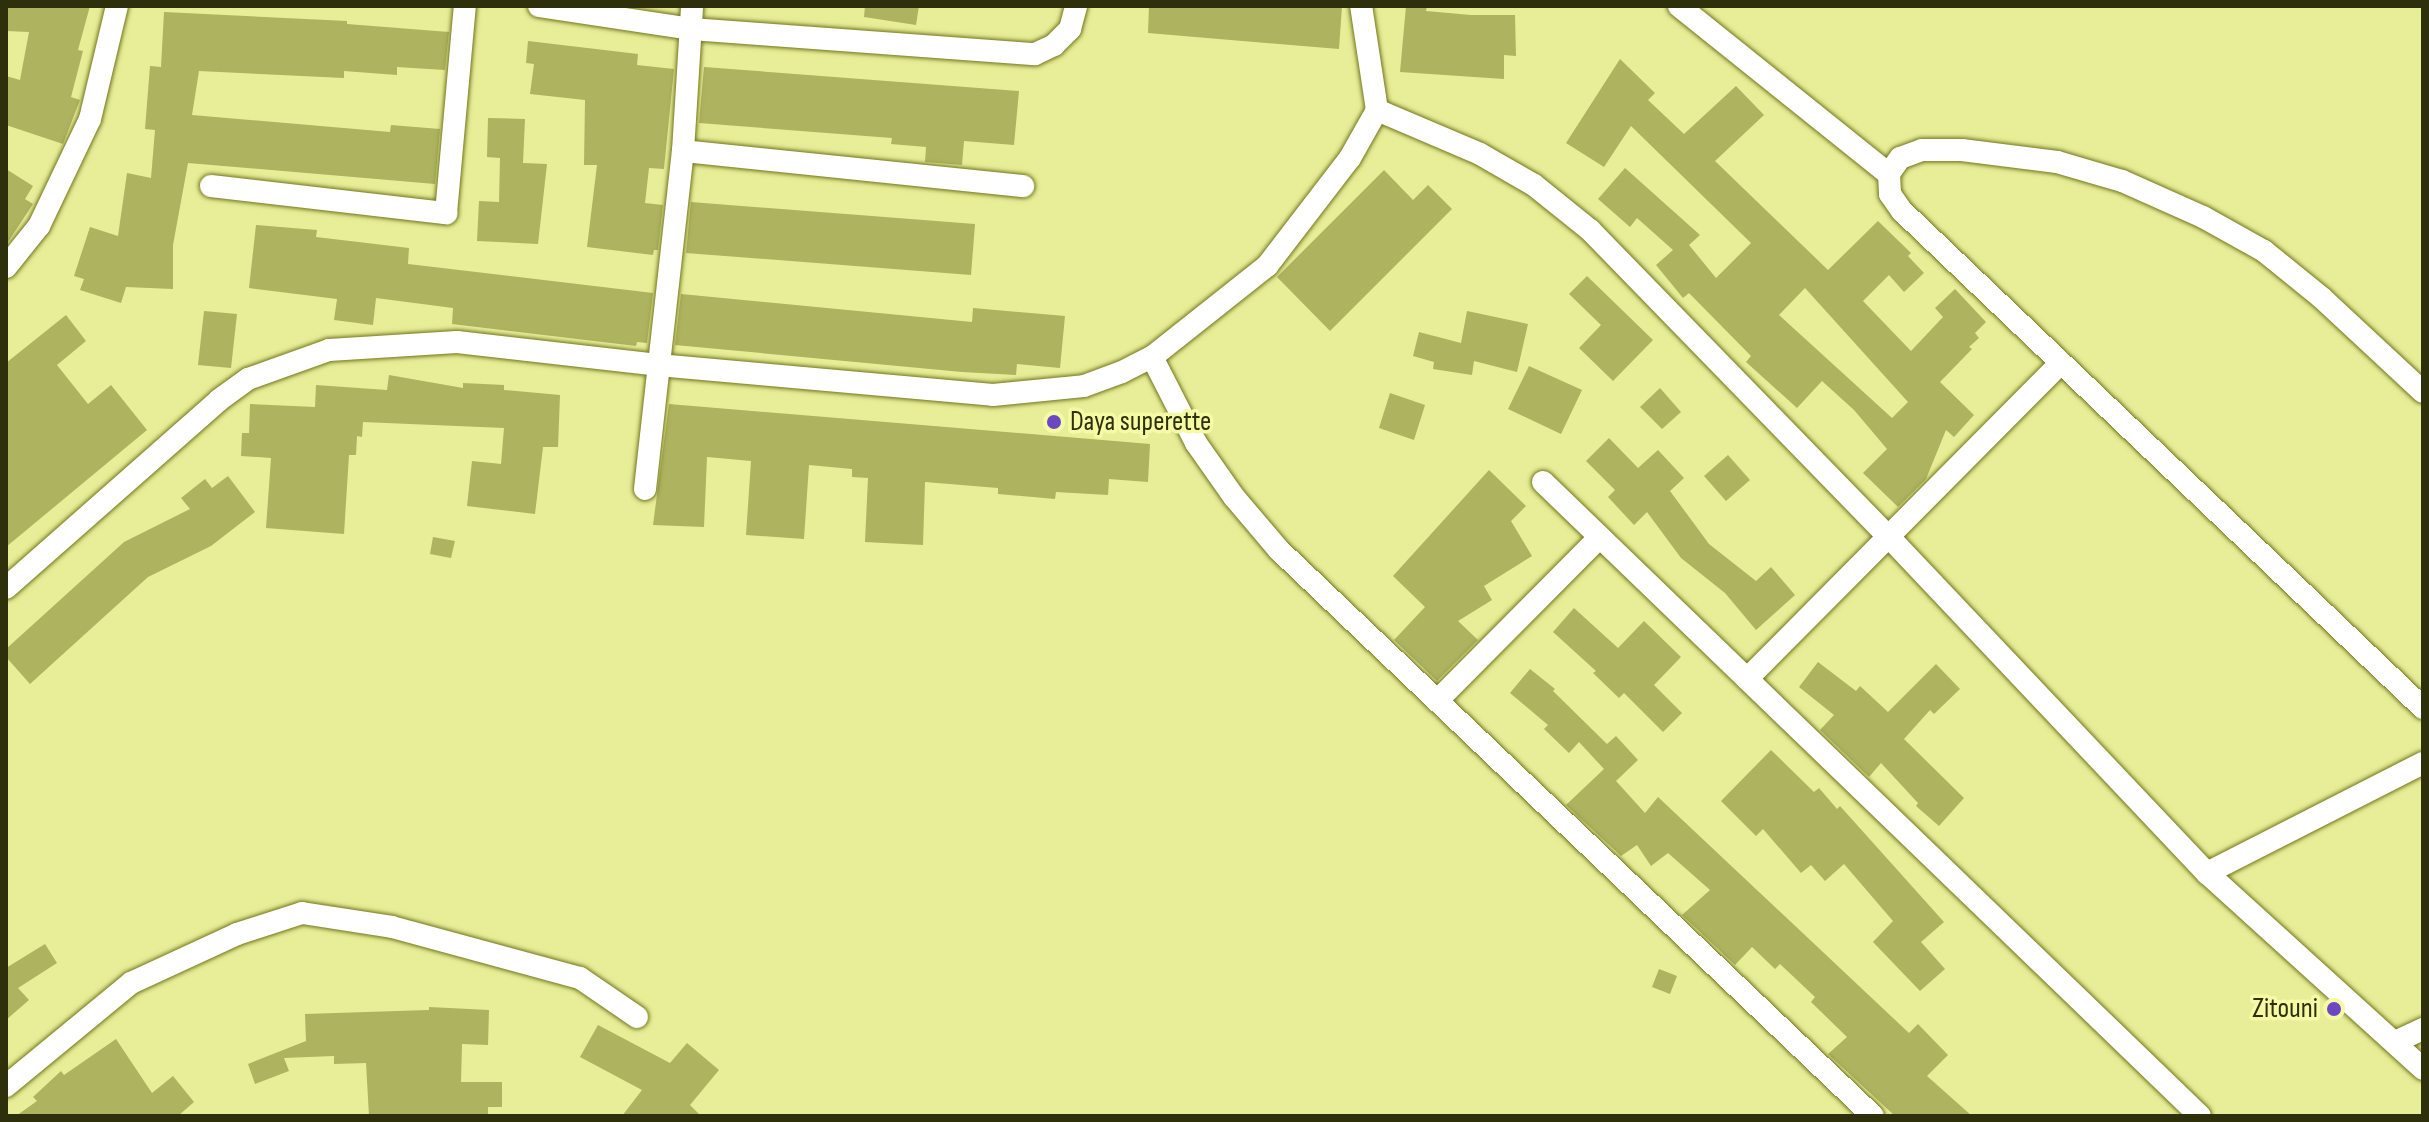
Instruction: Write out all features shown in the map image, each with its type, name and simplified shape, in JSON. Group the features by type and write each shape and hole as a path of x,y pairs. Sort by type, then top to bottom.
{"street":[{"path":"6,267 39,226 90,119 117,6"},
{"path":"211,186 446,213 465,6"},
{"path":"539,6 691,29 1035,54 1054,45 1070,29 1076,6"},
{"path":"645,489 683,151 692,6"},
{"path":"6,588 219,400 248,379 285,363 329,350 457,342 658,365 993,395 1084,386 1152,357 1267,266 1314,209 1350,158 1377,110 1361,6"},
{"path":"1679,6 1889,174"},
{"path":"1377,110 1480,154 1534,185 1590,230 1889,537 2207,873 2423,1069"},
{"path":"2423,392 2322,298 2264,251 2203,217 2122,181 2057,162 1962,150 1922,150 1900,158 1889,174 1890,194 1902,211 2423,708"},
{"path":"683,151 1023,186"},
{"path":"1152,357 1196,443 1234,497 1279,550 1873,1116"},
{"path":"1747,679 2061,363"},
{"path":"1543,482 2200,1116"},
{"path":"1437,701 1600,537"},
{"path":"2207,873 2423,763"},
{"path":"6,1086 131,983 237,934 302,913 392,927 580,978 637,1017"},
{"path":"2395,1042 2423,1029"}],"building":[{"path":"6,6 90,6 78,50 83,51 71,97 80,100 63,144 6,125 6,76 20,80 29,32 6,31"},
{"path":"865,6 919,6 916,25 864,17"},
{"path":"1149,6 1342,6 1339,49 1148,33"},
{"path":"1406,6 1427,6 1426,11 1471,15 1515,15 1516,56 1504,55 1504,79 1400,72"},
{"path":"164,12 347,21 347,24 449,32 445,70 397,67 397,75 344,71 344,78 199,71 192,115 390,132 391,125 440,129 435,184 188,163 173,245 173,289 126,287 121,303 80,290 84,279 74,276 90,227 118,236 127,173 151,178 155,130 145,129 150,66 161,67"},
{"path":"528,41 638,54 637,65 674,69 664,169 649,168 645,203 663,205 658,250 654,250 653,255 587,247 597,165 584,165 585,100 530,94 534,64 526,63"},
{"path":"1620,59 1655,93 1648,100 1684,134 1736,86 1764,115 1715,161 1828,270 1878,221 1911,253 1908,256 1924,273 1904,292 1889,275 1863,301 1911,351 1943,317 1935,308 1955,289 1986,322 1975,333 1979,338 1969,347 1972,349 1940,382 1974,415 1954,437 1946,430 1926,479 1898,507 1863,473 1887,449 1854,410 1822,381 1797,408 1746,362 1751,356 1689,293 1683,298 1656,265 1673,250 1637,218 1630,227 1598,199 1625,168 1700,235 1689,245 1716,278 1751,243 1631,126 1604,167 1566,143","holes":["1805,288 1908,402 1892,418 1779,315"]},
{"path":"704,67 1019,91 1014,145 964,141 962,165 925,162 926,147 891,144 892,138 699,123"},
{"path":"488,118 525,119 523,163 547,164 538,244 477,241 479,201 499,202 500,158 487,157"},
{"path":"6,169 33,186 25,199 33,204 6,245"},
{"path":"1384,170 1413,200 1428,185 1452,209 1330,331 1277,277"},
{"path":"691,202 975,224 971,275 686,253"},
{"path":"256,225 317,230 316,237 409,248 408,264 653,293 647,343 637,342 636,346 452,324 453,308 376,298 373,325 334,320 337,299 249,288"},
{"path":"1587,276 1653,340 1613,381 1579,348 1601,325 1569,294"},
{"path":"681,294 972,322 973,308 1065,316 1060,368 1017,364 1016,375 962,372 675,345"},
{"path":"204,311 237,314 231,368 198,365"},
{"path":"1467,311 1528,324 1517,372 1474,361 1472,375 1433,369 1434,362 1413,356 1419,332 1461,343"},
{"path":"66,315 86,341 57,365 88,404 111,385 147,430 6,547 6,363"},
{"path":"1529,366 1582,390 1561,434 1508,409"},
{"path":"389,375 463,388 463,383 504,385 504,390 560,395 558,447 543,447 535,514 467,506 472,461 501,464 504,428 363,422 362,437 357,436 356,455 349,455 344,534 266,528 271,458 241,456 242,433 249,433 250,404 315,407 316,385 387,390"},
{"path":"1660,388 1681,412 1662,429 1640,407"},
{"path":"1390,393 1425,405 1414,440 1379,428"},
{"path":"669,404 1150,444 1148,482 1109,479 1108,495 1056,492 1055,499 998,494 998,488 925,482 923,545 865,542 868,478 852,477 852,469 809,465 804,539 746,535 751,461 707,457 704,527 653,525"},
{"path":"1609,438 1638,468 1658,450 1684,478 1670,491 1709,544 1756,581 1771,567 1795,595 1756,630 1725,593 1681,558 1647,512 1634,525 1608,497 1615,490 1586,461"},
{"path":"1728,455 1750,480 1726,501 1704,476"},
{"path":"1489,470 1526,506 1511,521 1532,556 1484,586 1492,600 1458,621 1478,640 1437,681 1394,640 1425,607 1393,576"},
{"path":"228,476 255,512 211,546 148,577 30,684 6,657 6,649 124,542 190,509 181,498 205,479 212,488"},
{"path":"433,537 455,541 451,558 430,554"},
{"path":"1574,608 1618,648 1644,621 1681,657 1654,685 1682,713 1663,732 1624,693 1619,698 1593,673 1596,671 1553,632"},
{"path":"1818,662 1856,691 1860,686 1888,712 1936,664 1960,689 1934,714 1930,710 1904,739 1964,798 1939,826 1916,806 1918,803 1881,763 1869,777 1820,730 1834,715 1799,687"},
{"path":"1530,669 1555,689 1553,691 1607,744 1616,736 1638,760 1616,781 1645,813 1658,797 1909,1033 1918,1024 1948,1055 1927,1076 1972,1116 1895,1116 1828,1054 1847,1037 1811,1002 1815,997 1780,964 1775,969 1752,947 1735,965 1682,915 1710,890 1668,853 1651,866 1637,845 1621,856 1566,805 1604,769 1579,742 1569,753 1544,729 1548,725 1510,693"},
{"path":"1771,750 1814,792 1819,788 1837,809 1840,806 1944,922 1921,942 1945,969 1920,991 1873,942 1893,921 1844,864 1825,881 1811,865 1801,873 1763,829 1756,836 1721,801"},
{"path":"45,944 57,963 18,988 29,1000 6,1020 6,968"},
{"path":"1659,969 1677,976 1670,994 1652,987"},
{"path":"429,1007 489,1010 488,1045 462,1044 461,1082 502,1082 502,1107 488,1107 488,1116 369,1116 366,1063 334,1064 334,1056 284,1058 289,1071 255,1084 248,1064 306,1041 305,1014 429,1010"},
{"path":"598,1025 670,1063 687,1043 719,1070 690,1105 701,1116 622,1116 642,1090 580,1057"},
{"path":"116,1039 152,1093 173,1076 194,1102 178,1116 16,1116 37,1101 33,1097 61,1071 64,1075"}],"place":[{"name":"Daya superette","path":"1054,422"},
{"name":"Zitouni","path":"2334,1009"}]}
